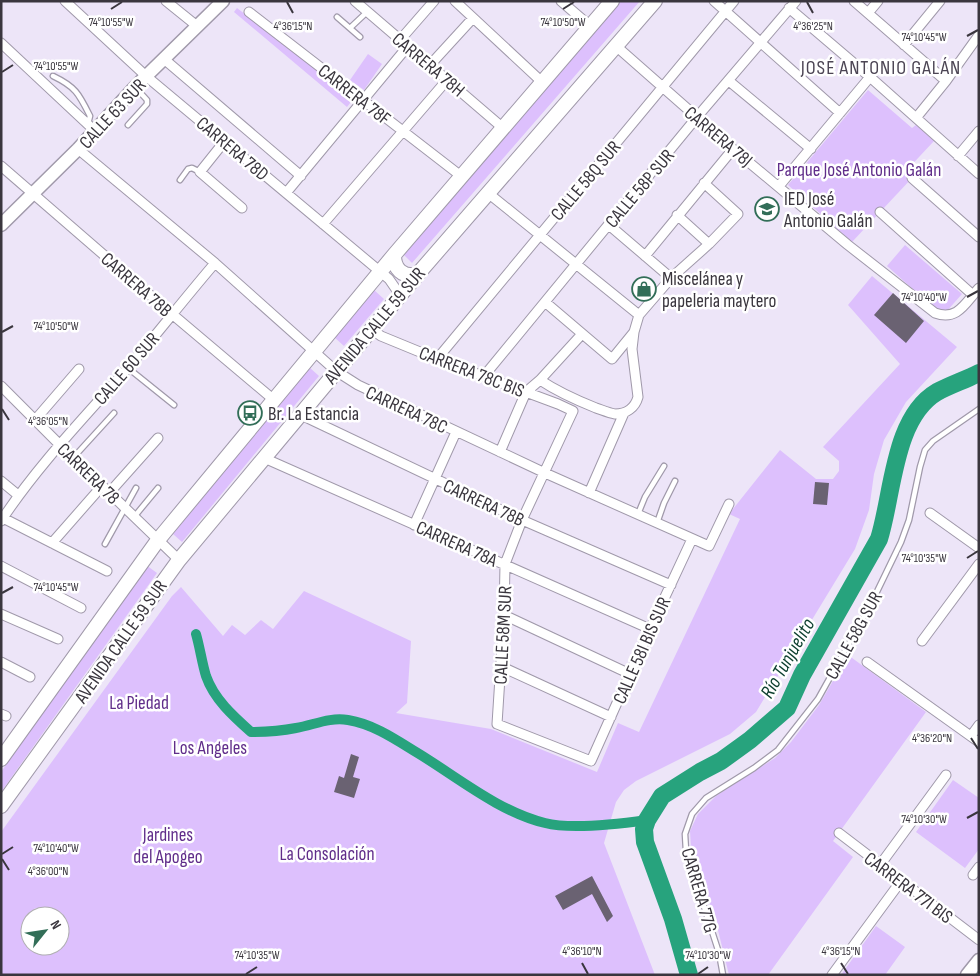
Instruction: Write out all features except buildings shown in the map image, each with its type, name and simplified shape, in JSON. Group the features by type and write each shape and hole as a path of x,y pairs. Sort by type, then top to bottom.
{"main road":[{"name":"CALLE 63 SUR","path":"1,225 78,149 91,127 224,1"},
{"name":"AVENIDA CALLE 59 SUR","path":"1,759 158,540 394,255 612,1"},
{"name":"AVENIDA CALLE 59 SUR","path":"1,806 179,560 416,275 655,1"},
{"path":"394,255 394,262 402,274 416,275"},
{"path":"966,975 979,960"}],"street":[{"name":"CARRERA 78D","path":"65,1 146,76 388,279 400,295"},
{"path":"166,1 197,26"},
{"name":"CARRERA 78H","path":"355,1 503,128"},
{"path":"286,193 363,100 434,1"},
{"path":"455,1 542,82"},
{"path":"561,1 590,26"},
{"path":"714,1 840,114"},
{"name":"CALLE 58Q SUR","path":"437,360 734,1"},
{"name":"CALLE 58P SUR","path":"484,376 576,263 796,1"},
{"path":"854,1 946,81"},
{"path":"868,13 878,1"},
{"path":"904,45 940,1"},
{"path":"789,8 979,174"},
{"name":"CARRERA 78F","path":"249,12 461,176"},
{"path":"430,65 473,18"},
{"path":"916,118 946,81 979,35"},
{"path":"1,43 91,127"},
{"name":"CARRERA 78J","path":"616,46 697,118 848,246 935,313 943,316 959,312 976,292"},
{"path":"164,59 301,176"},
{"path":"779,186 870,77"},
{"path":"323,224 447,80"},
{"path":"729,81 811,149"},
{"path":"958,156 979,130"},
{"path":"224,142 200,172 242,208"},
{"name":"CARRERA 78C","path":"78,149 215,263 336,371 358,386 544,473 709,546 729,504"},
{"path":"645,256 734,149"},
{"name":"CARRERA 78B","path":"1,166 274,400"},
{"path":"912,178 979,237"},
{"path":"589,493 624,413 636,404 638,397 632,349 639,315 671,278 709,244 738,214 704,183"},
{"path":"488,193 639,315"},
{"path":"880,212 976,292"},
{"path":"677,216 709,244"},
{"path":"608,225 671,278"},
{"name":"CALLE 60 SUR","path":"2,519 18,495 59,444 128,368 215,263"},
{"path":"545,302 612,359 634,332"},
{"name":"CARRERA 78C BIS","path":"371,329 382,336 437,360 484,376 573,411"},
{"path":"500,452 526,392 540,380 582,334"},
{"path":"35,420 79,368"},
{"path":"540,380 562,394 613,414 624,413"},
{"name":"CARRERA 78","path":"1,386 179,560"},
{"path":"558,404 562,394"},
{"name":"CALLE 58M SUR","path":"573,411 522,520 505,564 504,615 497,724 591,761"},
{"name":"CARRERA 78B","path":"299,414 522,520 671,585"},
{"path":"414,524 456,432"},
{"path":"109,493 158,438"},
{"name":"CARRERA 78A","path":"264,458 330,490 414,524 465,552 505,564 650,629"},
{"path":"1,481 18,495"},
{"path":"52,543 102,486"},
{"path":"930,513 979,548"},
{"path":"2,519 107,571"},
{"name":"CALLE 58I BIS SUR","path":"591,761 692,539"},
{"path":"922,641 979,564"},
{"path":"1,566 81,608"},
{"path":"1,614 58,639"},
{"path":"504,615 630,674"},
{"path":"1,662 30,677"},
{"path":"867,662 979,742"},
{"path":"500,666 611,717"},
{"path":"970,736 979,725"},
{"path":"880,865 946,775"},
{"name":"CARRERA 77I BIS","path":"838,833 979,940"},
{"path":"832,975 901,881"}],"lane":[{"path":"350,28 367,12"},
{"path":"337,17 360,37"},
{"path":"53,76 69,83 75,88 90,116 91,127"},
{"path":"128,125 147,104 147,100 135,87"},
{"path":"180,180 188,169 192,168 200,172"},
{"path":"128,368 174,405"},
{"name":"CALLE 58G SUR","path":"685,834 692,814 706,798 754,768 778,750 818,699 871,604 901,542 909,520 925,450 933,441 979,409"},
{"path":"73,458 114,413"},
{"path":"638,514 664,466"},
{"path":"657,523 675,481"},
{"path":"105,544 136,488"},
{"path":"134,517 158,488"},
{"name":"CARRERA 77G","path":"685,834 686,851 719,953 723,975"}],"green space":[{"path":"621,1 640,1 412,263 404,255"},
{"path":"237,8 354,98 347,107 234,12"},
{"path":"368,54 382,64 364,90 350,80"},
{"name":"Parque José Antonio Galán","path":"868,90 912,128 916,125 934,141 905,172 912,178 852,242 788,185"},
{"path":"905,245 962,294 946,312 935,309 887,266"},
{"name":"Jardines del Apogeo","path":"872,276 957,347 906,402 884,440 874,474 869,510 855,549 756,712 730,734 636,781 624,790 616,802 604,843 655,975 1,975 1,832 172,596 181,587 223,636 232,625 245,635 261,620 273,629 304,591 411,641 407,703 396,713 491,729 597,772 618,723 639,732 740,519 729,514 780,450 816,479 833,479 839,471 839,461 823,447 900,364 848,305"},
{"path":"374,290 384,299 344,346 334,337"},
{"path":"309,367 319,376 182,542 173,534"},
{"path":"146,565 157,573 1,792 1,772"},
{"path":"848,655 926,712 833,841 853,857 768,975 729,975 715,918 691,849 690,831 698,814 716,796 775,758 791,742 819,705"},
{"path":"953,780 979,798 979,849 965,868 916,832"},
{"path":"876,926 905,947 885,975 841,975"}],"waterway":[{"name":"Río Tunjuelito","path":"689,975 673,919 645,842 644,829 647,820 662,796 721,761 750,740 787,708 802,675 879,539 897,459 911,420 922,404 937,392 979,373"},
{"path":"196,634 209,684 219,700 251,732 285,730 328,720 348,720 375,728 392,737 478,792 511,811 528,818 545,823 568,826 596,826 647,820"}],"place":[{"name":"IED José Antonio Galán","path":"767,209"},
{"name":"Miscelánea y papeleria maytero","path":"644,289"},
{"name":"Br. La Estancia","path":"250,413"}],"district":[{"name":"JOSÉ ANTONIO GALÁN","path":"881,67"}],"park label":[{"name":"La Piedad","path":"139,702"},
{"name":"Los Angeles","path":"210,747"},
{"name":"La Consolación","path":"327,853"}]}
